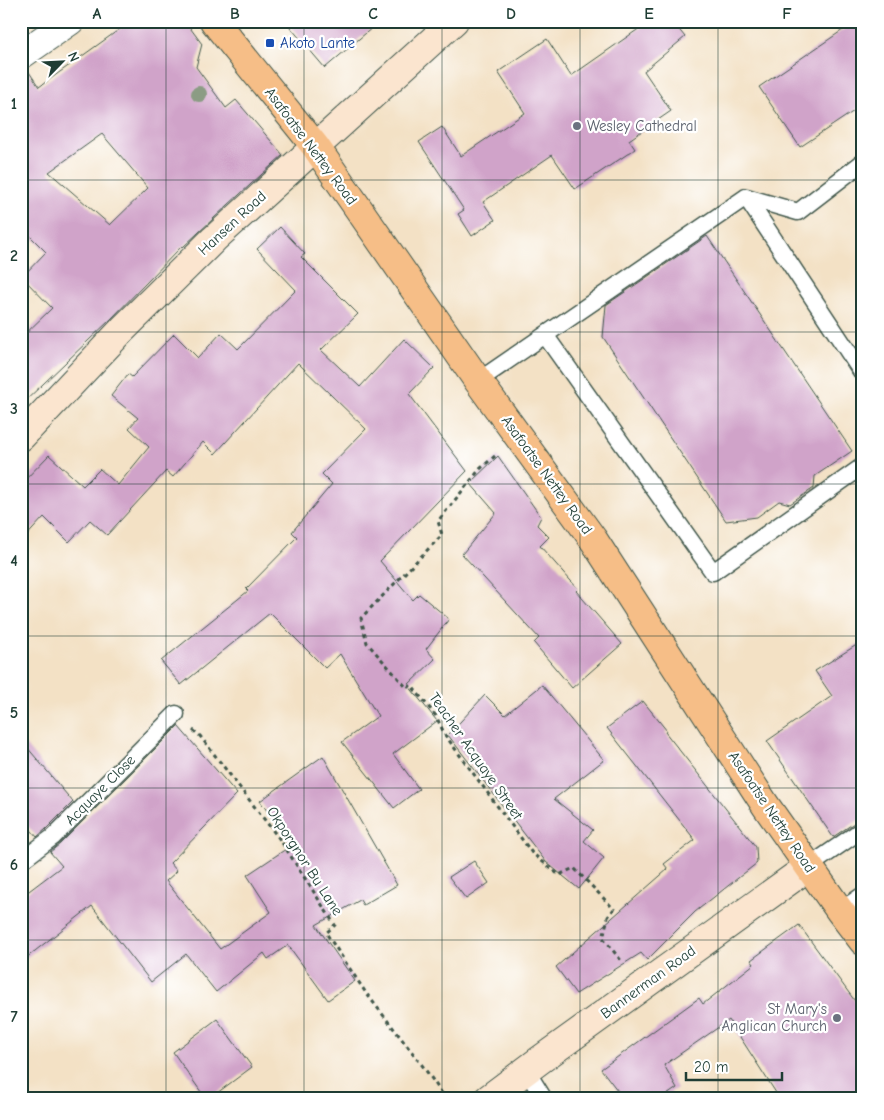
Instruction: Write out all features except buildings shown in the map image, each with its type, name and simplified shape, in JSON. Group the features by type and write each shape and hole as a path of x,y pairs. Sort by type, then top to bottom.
{"main road":[{"name":"Asafoatse Nettey Road","path":"214,21 314,146 478,380 593,539 766,806 863,941"}],"street":[{"path":"21,55 70,21"},
{"name":"Hansen Road","path":"21,437 123,329 214,239 314,146 454,21"},
{"name":"Bannerman Road","path":"488,1099 808,867"}],"lane":[{"path":"746,197 798,212 863,162"},
{"path":"478,380 746,197"},
{"path":"746,197 863,374"},
{"path":"545,334 713,572 863,466"},
{"name":"Acquaye Close","path":"21,861 53,837 176,714"},
{"path":"808,867 863,829"},
{"path":"840,911 863,895"},
{"path":"526,1070 544,1099"}],"path":[{"name":"Teacher Acquaye Street","path":"518,436 480,469 438,521 442,535 361,618 367,643 407,688 411,685 436,716 445,735 532,853 560,875 574,868 614,908 608,917 603,938 642,986"},
{"name":"Okporgnor Bu Lane","path":"176,714 200,736 281,842 335,925 326,933 366,993 446,1099"}],"place":[{"name":"Akoto Lante","path":"270,43"},
{"name":"Wesley Cathedral","path":"577,126"},
{"name":"St Mary's Anglican Church","path":"837,1018"}]}
